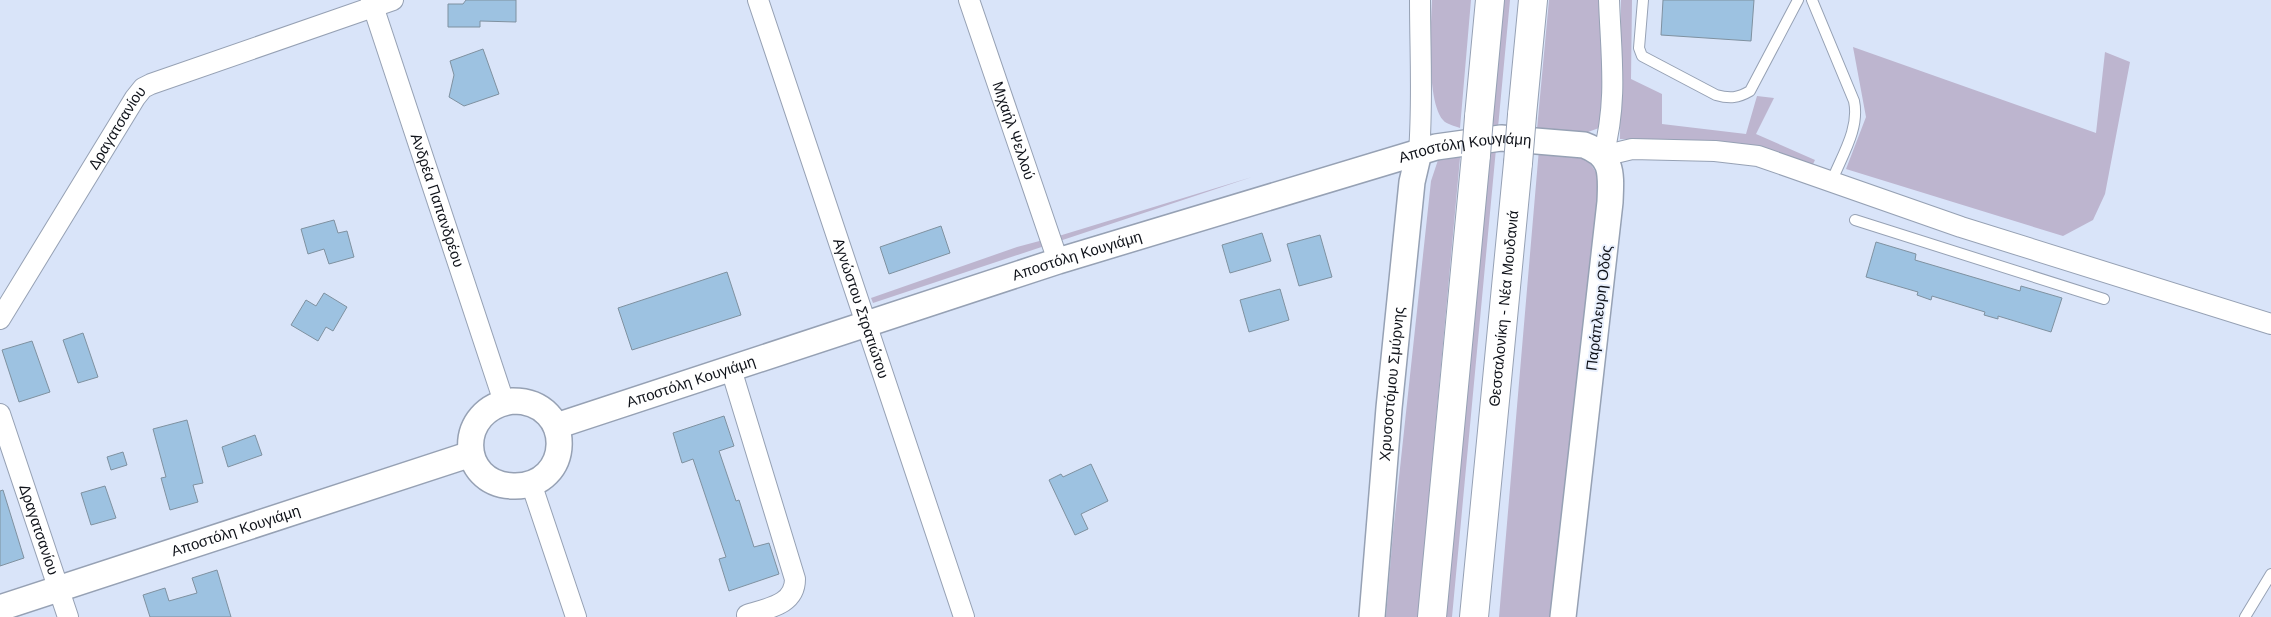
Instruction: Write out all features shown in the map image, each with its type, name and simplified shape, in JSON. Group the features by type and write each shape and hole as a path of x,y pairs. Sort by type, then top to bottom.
{"highway":[{"path":"1432,617 1490,0"},
{"name":"Θεσσαλονίκη - Νέα Μουδανιά","path":"1474,617 1533,0"}],"street":[{"name":"Δραγατσανίου","path":"0,319 135,98 143,88 372,4 393,0"},
{"name":"Αγνώστου Στρατιώτου","path":"758,0 964,617"},
{"name":"Μιχαήλ Ψελλού","path":"969,0 1058,261"},
{"path":"1418,152 1422,117 1420,0"},
{"path":"1609,0 1614,96 1611,128 1603,156 1632,149 1736,152 1758,156 1831,183 1957,238 2271,324"},
{"name":"Ανδρέα Παπανδρέου","path":"372,4 504,402"},
{"name":"Αποστόλη Κουγιάμη","path":"556,426 1058,261 1436,147 1501,138 1584,146 1597,150 1603,156"},
{"name":"Χρυσοστόμου Σμύρνης","path":"1372,617 1388,408 1412,182 1418,152"},
{"name":"Παράπλευρη Οδός","path":"1563,617 1610,202 1610,167 1603,156"},
{"path":"1377,164 1403,175 1412,182"},
{"path":"731,369 795,578 795,586 788,599 782,603 747,615"},
{"path":"523,401 532,403 546,412 556,426 560,445 558,456 546,474 531,483 513,486 489,479 476,465 471,454 469,443 473,426 486,411 504,402 523,401"},
{"name":"Δραγατσανίου","path":"0,414 4,438 68,617"},
{"name":"Αποστόλη Κουγιάμη","path":"0,608 471,454"},
{"path":"531,483 576,617"}],"lane":[{"path":"1642,0 1639,48 1642,56 1716,95 1729,98 1739,97 1750,91 1754,86 1798,0"},
{"path":"1812,0 1854,101 1857,114 1855,126 1831,183"},
{"path":"1855,220 1957,238 2104,298"},
{"path":"2245,617 2271,574"}],"shaded area":[{"path":"1432,0 1471,0 1460,128 1443,120 1434,96 1431,62"},
{"path":"1499,0 1510,0 1452,617 1442,617"},
{"path":"1549,0 1604,0 1603,116 1599,128 1588,132 1537,129"},
{"path":"1621,0 1632,0 1631,79 1662,94 1662,124 1746,134 1757,96 1774,98 1756,134 1815,160 1812,166 1713,142 1620,139"},
{"path":"1853,47 2096,133 2105,52 2130,62 2105,194 2093,220 2063,236 1846,169 1866,117"},
{"path":"1461,147 1418,617 1386,617 1393,533 1431,181 1439,157"},
{"path":"1539,149 1568,153 1582,158 1589,162 1599,179 1585,364 1557,617 1499,617"},
{"path":"1252,177 873,303 871,298 1017,247"}],"building":[{"path":"466,0 516,0 516,22 480,21 480,27 448,27 448,4 463,4"},
{"path":"1663,0 1754,0 1751,41 1661,35"},
{"path":"483,49 499,94 464,106 449,97 454,75 450,61"},
{"path":"334,220 338,233 347,231 354,257 329,264 324,249 308,254 301,229"},
{"path":"941,226 950,253 889,274 880,247"},
{"path":"1262,233 1271,261 1230,273 1222,245"},
{"path":"1320,235 1332,277 1299,286 1287,244"},
{"path":"1876,242 1916,254 1915,260 2020,291 2021,286 2062,298 2051,332 1998,316 1998,319 1984,315 1985,312 1932,296 1931,300 1917,295 1918,292 1866,277"},
{"path":"727,272 741,315 632,350 618,308"},
{"path":"1280,289 1289,320 1249,332 1240,300"},
{"path":"324,293 347,307 333,331 326,327 318,341 291,325 306,300 316,306"},
{"path":"83,333 98,377 78,383 63,340"},
{"path":"32,341 50,392 19,402 2,350"},
{"path":"724,416 734,446 719,451 736,501 739,500 754,547 769,543 779,574 729,591 719,559 726,557 693,459 682,463 673,433"},
{"path":"187,420 203,483 193,485 198,502 170,510 161,478 166,477 153,429"},
{"path":"255,435 262,455 228,467 222,447"},
{"path":"123,452 127,465 111,470 107,457"},
{"path":"1091,464 1108,501 1081,514 1088,529 1075,535 1049,480 1061,474 1063,477"},
{"path":"105,486 116,518 91,525 81,493"},
{"path":"3,490 24,558 0,566 0,491"},
{"path":"217,570 231,617 150,617 143,595 165,588 169,601 197,593 192,578"}]}
